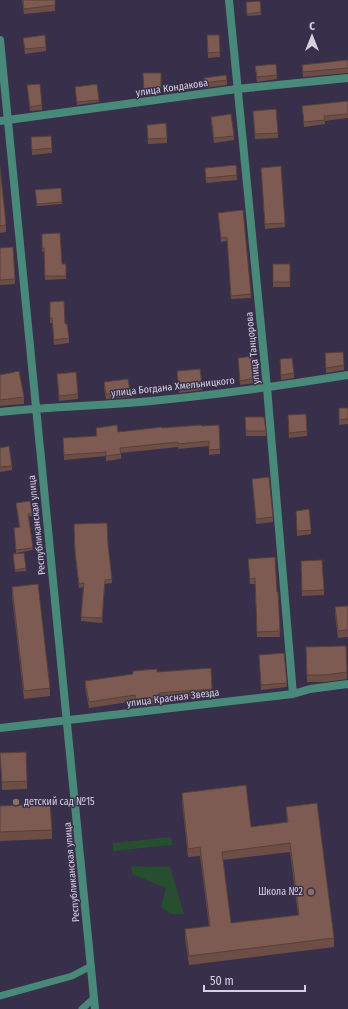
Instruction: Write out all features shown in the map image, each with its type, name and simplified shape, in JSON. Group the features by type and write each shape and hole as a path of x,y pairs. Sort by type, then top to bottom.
{"street":[{"name":"улица Танцорова","path":"229,0 267,388 293,694"},
{"name":"Республиканская улица","path":"0,40 4,121 36,408 95,1009"},
{"name":"улица Кондакова","path":"4,121 237,90 348,78"},
{"name":"улица Богдана Хмельницкого","path":"0,412 36,408 160,400 267,388 348,375"},
{"name":"улица Красная Звезда","path":"0,728 293,694 310,689 348,684"}],"lane":[{"path":"0,996 72,976 91,966"},
{"path":"82,1009 94,998"}],"green space":[{"path":"171,837 172,845 113,851 113,843"},
{"path":"131,866 170,867 184,914 171,914 161,907 166,888 132,874"}],"building":[{"path":"23,0 55,0 55,5 24,9"},
{"path":"260,1 261,12 247,14 246,2"},
{"path":"45,35 46,47 25,49 23,38"},
{"path":"207,35 219,35 220,52 208,53"},
{"path":"348,60 348,68 303,72 302,65"},
{"path":"276,64 277,75 257,77 255,66"},
{"path":"143,73 161,73 161,89 144,91"},
{"path":"226,75 227,80 204,83 204,78"},
{"path":"40,84 42,105 30,107 27,85"},
{"path":"97,84 99,100 77,102 75,87"},
{"path":"348,101 348,114 324,116 325,120 304,122 302,106"},
{"path":"276,109 278,133 255,134 253,111"},
{"path":"231,114 234,136 214,138 211,117"},
{"path":"166,123 167,138 148,139 147,125"},
{"path":"51,136 52,148 32,150 31,137"},
{"path":"236,165 237,175 206,178 205,168"},
{"path":"281,166 285,223 265,224 261,168"},
{"path":"0,167 6,225 0,226"},
{"path":"61,188 62,202 37,204 35,190"},
{"path":"243,210 251,294 231,296 227,237 221,238 218,213"},
{"path":"60,233 62,264 66,264 66,276 45,276 42,234"},
{"path":"13,247 15,279 0,280 0,248"},
{"path":"273,264 290,264 290,282 273,282"},
{"path":"64,301 65,324 67,324 69,338 54,340 52,318 50,318 50,302"},
{"path":"343,352 344,365 326,368 325,353"},
{"path":"253,356 255,378 240,381 238,358"},
{"path":"292,358 294,373 281,375 280,359"},
{"path":"200,369 202,385 179,388 177,371"},
{"path":"19,371 24,397 0,400 0,375"},
{"path":"76,372 78,394 59,396 57,374"},
{"path":"128,379 130,392 106,394 104,382"},
{"path":"339,408 348,408 348,419 339,420"},
{"path":"306,414 307,431 289,433 288,415"},
{"path":"245,417 264,417 266,431 246,431"},
{"path":"117,425 118,432 162,427 219,425 220,449 209,450 209,441 178,444 178,442 120,448 121,454 106,456 106,452 64,455 63,438 97,436 96,428"},
{"path":"9,446 12,466 0,467 0,448"},
{"path":"269,477 273,517 256,519 252,479"},
{"path":"30,501 32,513 28,514 33,548 16,550 14,528 20,527 16,503"},
{"path":"309,509 311,530 297,531 296,511"},
{"path":"107,523 112,579 105,580 102,618 81,617 84,583 79,584 75,551 74,524"},
{"path":"24,553 26,568 15,570 13,554"},
{"path":"275,557 280,631 257,632 255,578 250,579 248,559"},
{"path":"322,560 324,590 302,591 301,561"},
{"path":"38,584 50,688 24,691 12,587"},
{"path":"348,606 348,630 338,631 335,607"},
{"path":"346,646 347,672 325,675 307,675 306,647"},
{"path":"284,653 287,683 261,685 259,655"},
{"path":"211,668 212,689 159,693 159,698 136,701 135,695 89,702 85,681 133,674 133,671 157,669 157,672"},
{"path":"26,752 27,781 2,782 0,753"},
{"name":"Школа №2","path":"246,785 251,827 288,822 286,807 317,803 334,938 189,956 185,929 210,926 200,847 188,849 182,793","holes":["290,843 299,915 231,923 222,852"]},
{"path":"50,804 52,830 0,832 0,806"}],"place":[{"name":"детский сад №15","path":"16,802"},
{"name":"Школа №2","path":"311,892"}]}
